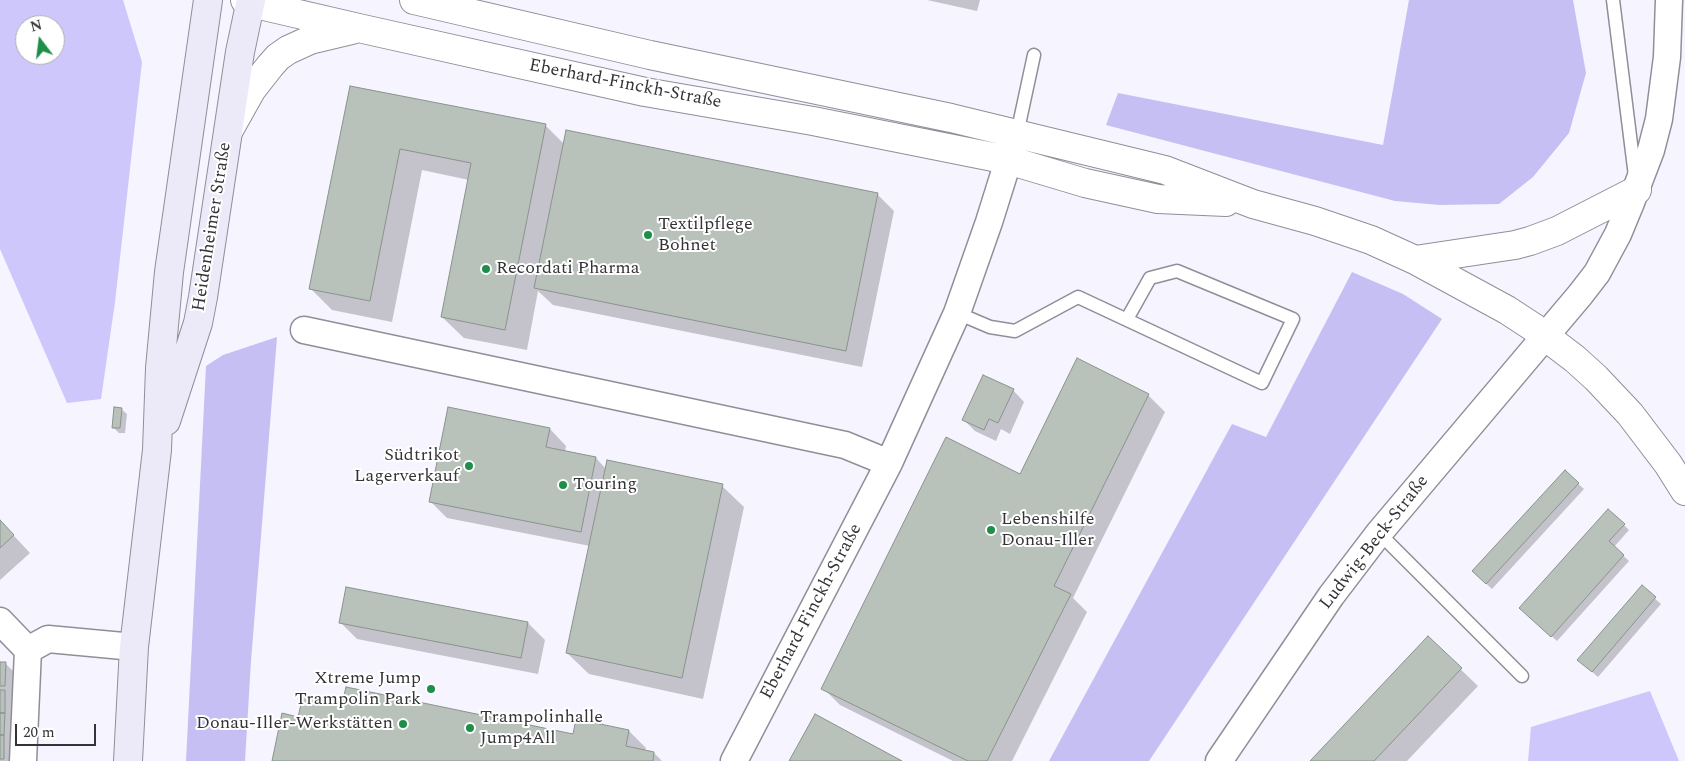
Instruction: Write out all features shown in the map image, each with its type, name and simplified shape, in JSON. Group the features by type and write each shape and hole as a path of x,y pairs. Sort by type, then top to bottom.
{"main road":[{"name":"Heidenheimer Straße","path":"128,761 134,648 157,450 160,368 169,272 208,0"},
{"name":"Heidenheimer Straße","path":"157,450 198,323 204,297 249,1"}],"street":[{"name":"Eberhard-Finckh-Straße","path":"414,0 650,56 951,118 1165,170 1253,204 1344,231 1415,260 1507,310 1545,336 1585,367 1630,414 1668,464 1685,491"},
{"name":"Ludwig-Beck-Straße","path":"1219,761 1332,596 1379,532 1597,273 1618,234 1637,190 1651,150 1662,105 1668,48 1669,0"},
{"name":"Eberhard-Finckh-Straße","path":"249,1 363,29 645,92 813,121 1008,160 1086,183 1158,199 1253,204"},
{"path":"229,130 256,83 270,66 288,50 298,44 324,36 363,29"},
{"name":"Eberhard-Finckh-Straße","path":"734,761 889,463 957,314 989,222 1016,134"},
{"path":"1415,260 1488,250 1530,241 1557,231 1637,190"},
{"path":"304,330 845,445 889,463"},
{"path":"0,621 28,650 23,761"},
{"path":"28,650 48,639 134,648"}],"lane":[{"path":"1612,0 1637,190"},
{"path":"1016,134 1034,55"},
{"path":"957,314 990,327 1015,331 1078,297 1262,384 1293,319 1177,271 1150,278 1127,319"},
{"path":"1379,532 1522,676"}],"shaded area":[{"path":"0,0 123,0 142,62 115,302 101,399 67,403 0,249"},
{"path":"1409,0 1573,0 1586,73 1569,133 1533,177 1499,204 1440,205 1395,201 1106,125 1118,93 1383,145"},
{"path":"1352,272 1403,294 1442,319 1149,761 1049,761 1232,424 1266,437"},
{"path":"277,337 251,661 245,761 186,761 206,366 223,355"},
{"path":"1650,691 1679,761 1528,761 1531,727"}],"building":[{"path":"350,86 546,124 505,330 441,317 471,163 400,149 370,301 309,289"},
{"path":"566,130 878,193 846,351 534,288"},
{"name":"Lebenshilfe Donau-Iller","path":"1077,358 1149,394 1054,586 1071,594 987,761 968,761 821,689 946,437 1020,474"},
{"path":"983,375 1014,389 998,423 989,419 984,430 962,420"},
{"path":"114,407 122,408 120,428 112,428"},
{"path":"448,407 550,428 546,447 596,457 581,532 429,502"},
{"path":"607,460 723,484 682,678 566,653"},
{"path":"1565,470 1579,483 1486,584 1472,571"},
{"path":"1608,509 1625,524 1609,541 1624,555 1551,637 1519,608"},
{"path":"0,520 14,535 0,548"},
{"path":"1642,585 1656,597 1592,672 1577,660"},
{"path":"346,587 528,622 521,658 339,623"},
{"path":"1428,636 1462,668 1374,761 1310,761"},
{"path":"0,662 6,662 5,686 0,686"},
{"name":"Donau-Iller-Werkstätten","path":"346,687 573,734 576,719 629,730 626,746 654,752 653,761 272,761 282,713 298,717 303,696 342,704"},
{"path":"0,690 5,690 5,713 0,713"},
{"path":"0,713 5,713 4,735 0,735"},
{"path":"815,714 902,761 789,761"},
{"path":"0,735 4,735 4,759 0,759"}],"place":[{"name":"Textilpflege Bohnet","path":"648,235"},
{"name":"Recordati Pharma","path":"486,269"},
{"name":"Südtrikot Lagerverkauf","path":"469,466"},
{"name":"Touring","path":"563,485"},
{"name":"Lebenshilfe Donau-Iller","path":"991,530"},
{"name":"Xtreme Jump Trampolin Park","path":"431,689"},
{"name":"Donau-Iller-Werkstätten","path":"403,724"},
{"name":"Trampolinhalle Jump4All","path":"470,728"}]}
